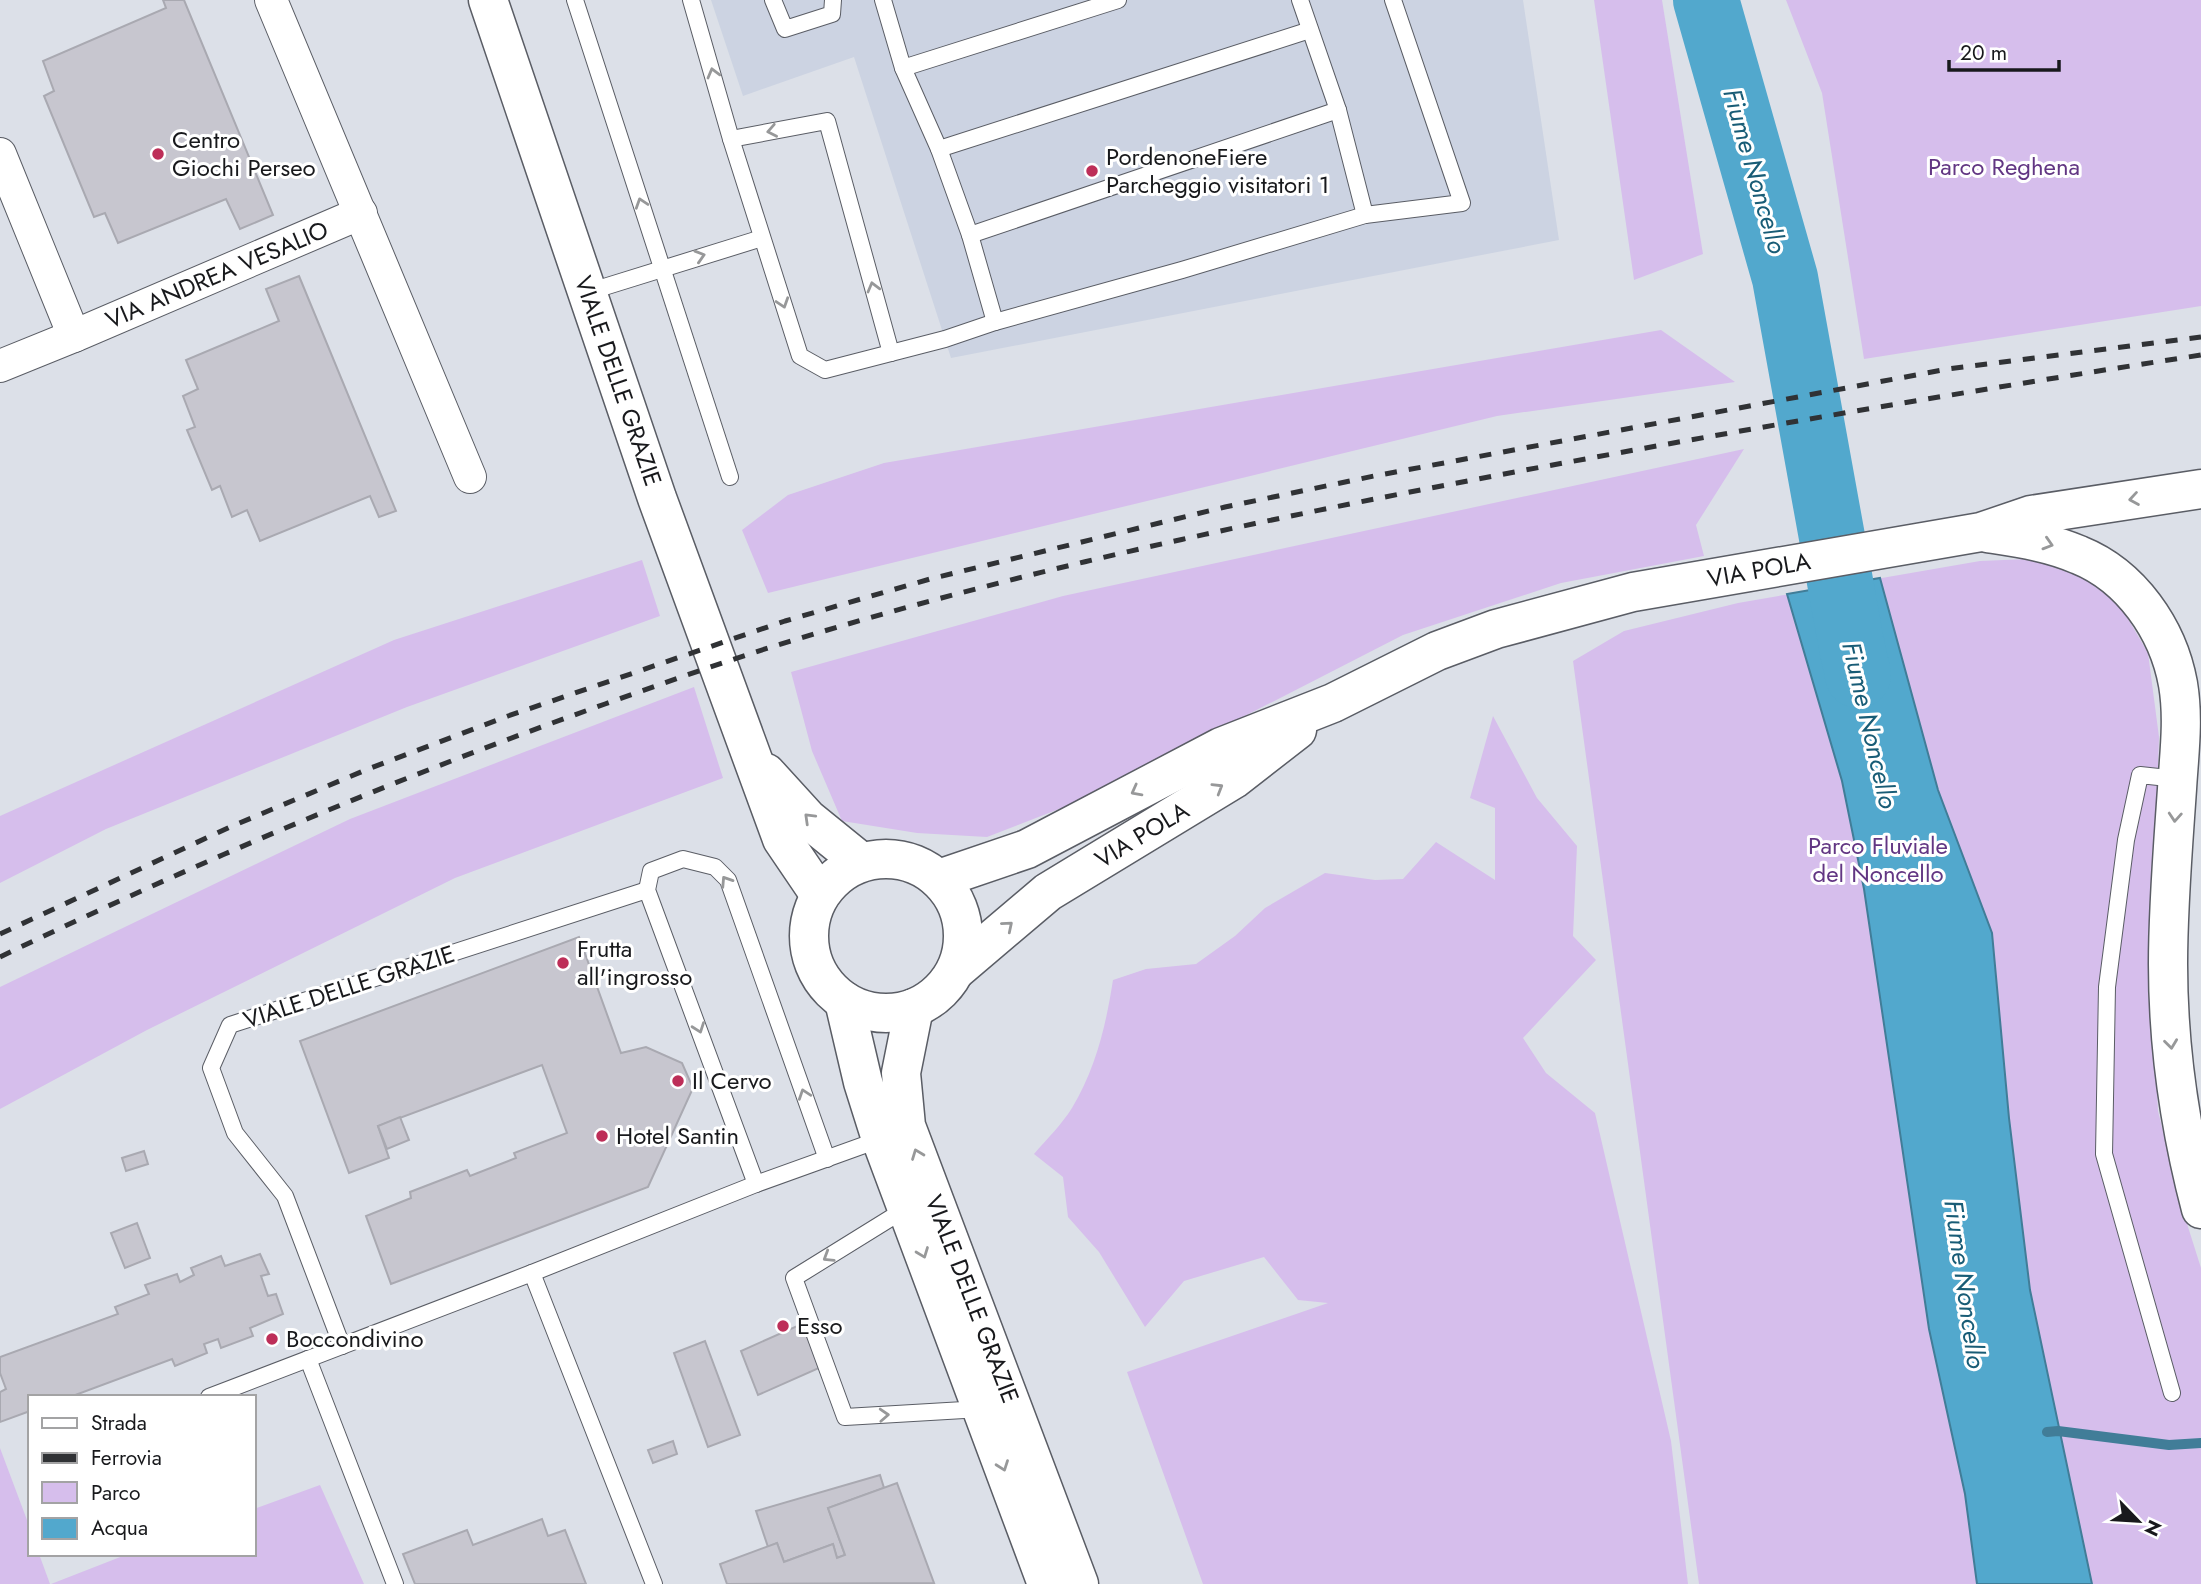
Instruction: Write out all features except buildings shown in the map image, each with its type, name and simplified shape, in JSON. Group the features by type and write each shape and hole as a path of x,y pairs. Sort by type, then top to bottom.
{"main road":[{"name":"VIALE DELLE GRAZIE","path":"488,0 657,498 782,839 820,895"},
{"name":"VIA POLA","path":"939,879 1027,849 1221,747 1333,704 1437,651 1496,629 1633,592 1981,532 2031,515 2201,489"},
{"path":"1981,532 2043,542 2081,555 2107,571 2134,593 2162,633 2178,683 2181,724 2169,909 2170,1032 2179,1104 2201,1209"},
{"path":"2181,724 2201,678"},
{"name":"VIA POLA","path":"956,970 1048,892 1234,779 1333,704"},
{"name":"VIALE DELLE GRAZIE","path":"755,761 808,819 861,862"},
{"path":"881,858 902,860 922,867 939,879 954,899 962,922 962,946 956,970 945,986 931,999 914,1008 890,1014 866,1011 844,1001 825,985 813,964 808,941 810,917 820,895 837,875 861,862 881,858"},
{"name":"VIALE DELLE GRAZIE","path":"844,1001 863,1082 881,1139 982,1409 1063,1581"},
{"name":"VIALE DELLE GRAZIE","path":"914,1008 901,1073 906,1126 1063,1581"}],"street":[{"path":"271,0 470,477"},
{"name":"VIA ANDREA VESALIO","path":"0,154 74,336"},
{"name":"VIA ANDREA VESALIO","path":"0,366 361,213"}],"lane":[{"path":"575,0 730,477"},
{"path":"691,0 731,139 800,356 825,370 945,339 1365,215 1462,203 1394,0"},
{"path":"773,0 785,29 832,14 833,0"},
{"path":"883,0 903,68 939,149 970,235 996,322"},
{"path":"903,68 1118,0"},
{"path":"1300,0 1338,110 1365,215"},
{"path":"939,149 1310,30"},
{"path":"970,235 1338,110"},
{"path":"731,139 827,121 891,353"},
{"path":"588,292 762,238"},
{"path":"2172,1393 2104,1154 2107,987 2126,840 2140,775 2177,779"},
{"path":"757,1184 647,890 651,871 683,859 715,867 728,880 827,1159"},
{"name":"VIALE DELLE GRAZIE","path":"342,1346 285,1196 235,1133 211,1068 230,1025 647,890"},
{"path":"214,1395 757,1184 881,1139"},
{"name":"VIALE DELLE GRAZIE","path":"907,1209 794,1278 845,1417 982,1409"},
{"path":"532,1273 654,1584"},
{"path":"308,1359 395,1584"}],"shaded area":[{"name":"PordenoneFiere Parcheggio visitatori 1","path":"711,0 1523,0 1559,240 951,358 854,57 743,96"}],"green space":[{"path":"1594,0 1662,0 1703,254 1634,280"},
{"name":"Parco Reghena","path":"1786,0 2201,0 2201,306 1864,359 1822,93"},
{"path":"1661,330 1735,382 1497,416 768,593 742,530 788,495 884,463"},
{"path":"1744,449 1696,525 1704,556 1561,583 1403,635 1077,802 987,837 917,833 842,821 812,751 791,672 1063,596"},
{"name":"Parco Fluviale del Noncello","path":"2028,559 2080,575 2120,605 2148,653 2159,737 2151,978 2158,1111 2183,1211 2201,1268 2201,1584 1699,1584 1573,661 1624,631 1738,603 1980,561"},
{"path":"642,560 660,616 407,707 106,829 0,883 0,816 394,640"},
{"path":"694,687 723,778 455,878 147,1030 0,1109 0,987 350,819"},
{"path":"1493,716 1537,798 1577,846 1573,936 1596,960 1523,1038 1546,1073 1595,1113 1671,1441 1688,1584 1203,1584 1127,1372 1328,1303 1298,1300 1264,1257 1184,1281 1145,1327 1099,1252 1068,1217 1063,1177 1034,1154 1068,1114 1088,1077 1103,1030 1113,980 1146,969 1196,964 1235,936 1265,908 1325,873 1375,880 1403,879 1436,842 1495,880 1495,808 1470,798"},
{"path":"0,1448 28,1523 28,1556 40,1556 50,1584 0,1584"},
{"path":"320,1485 364,1584 51,1584 123,1556 256,1556 256,1508"}],"water":[{"path":"1880,578 1938,790 1992,933 2009,1118 2030,1290 2092,1584 1977,1584 1965,1494 1929,1329 1864,889 1842,781 1787,594"}],"waterway":[{"name":"Fiume Noncello","path":"1706,0 1785,278 1858,675"},
{"path":"2047,1432 2058,1431 2169,1445 2201,1443"}],"railway":[{"path":"0,934 230,827 368,769 508,716 785,621 930,579 1225,507 1374,476 1948,369 2201,337"},
{"path":"0,957 224,854 451,761 767,648 971,590 1245,526 1605,455 2201,355"}],"place":[{"name":"Centro Giochi Perseo","path":"158,154"},
{"name":"PordenoneFiere Parcheggio visitatori 1","path":"1092,171"},
{"name":"Frutta all'ingrosso","path":"563,963"},
{"name":"Il Cervo","path":"678,1081"},
{"name":"Hotel Santin","path":"602,1136"},
{"name":"Esso","path":"783,1326"},
{"name":"Boccondivino","path":"272,1339"}]}
